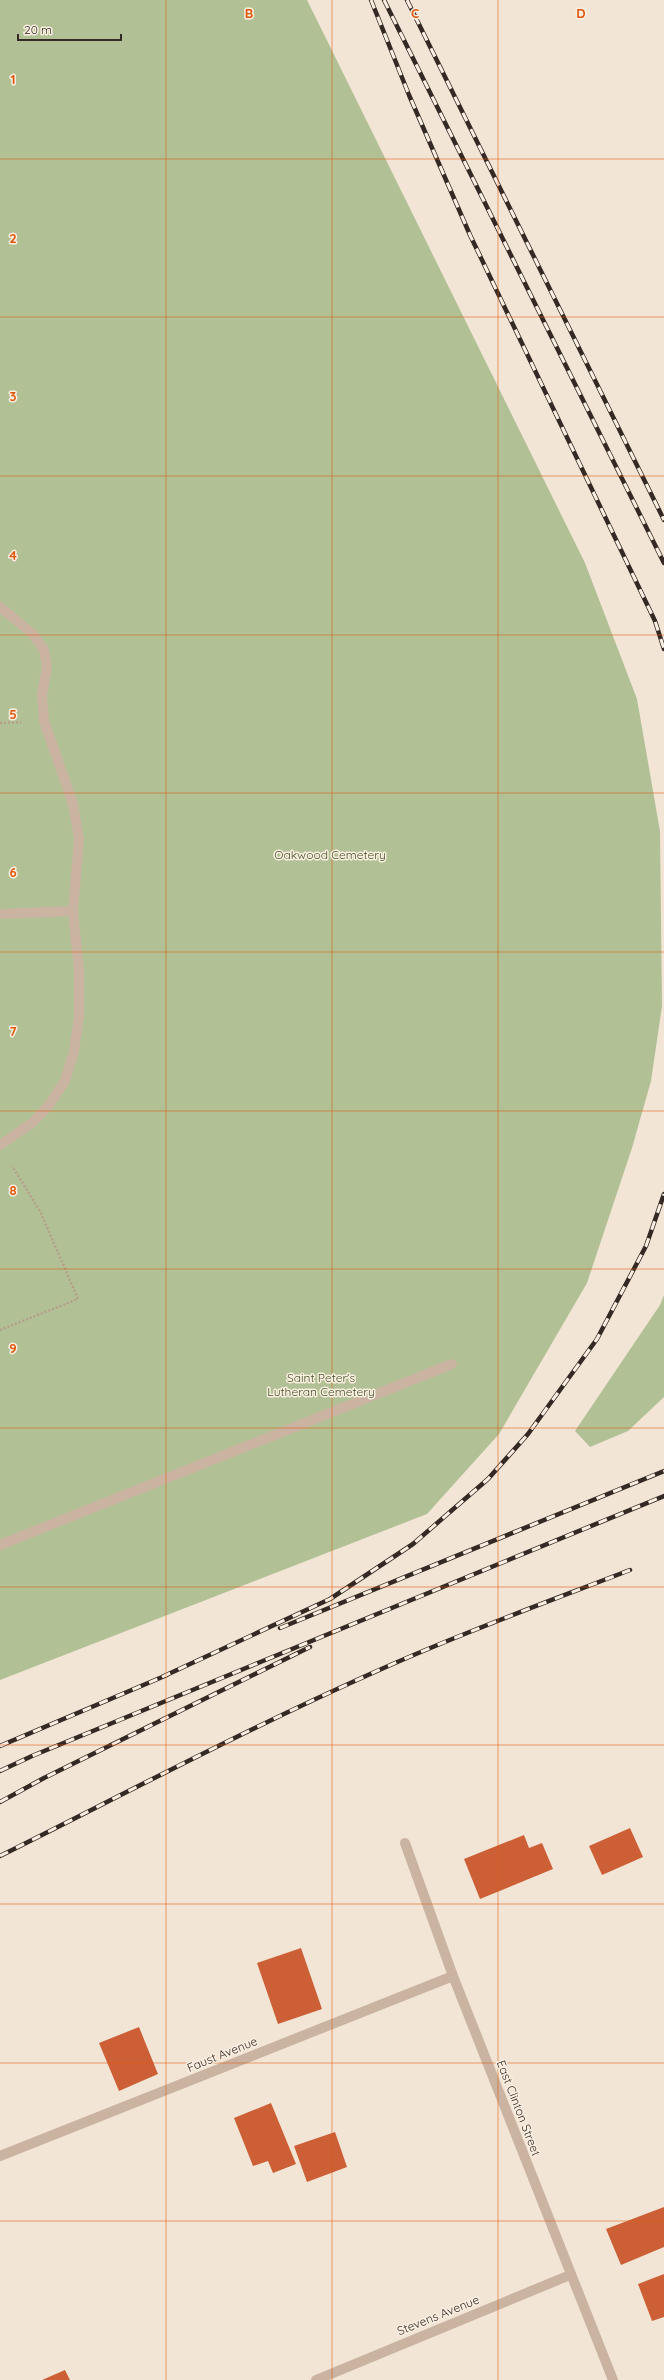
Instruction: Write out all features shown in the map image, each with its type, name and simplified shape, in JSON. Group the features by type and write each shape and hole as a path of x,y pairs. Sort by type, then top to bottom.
{"street":[{"path":"0,607 33,634 44,650 47,667 42,694 44,721 73,804 79,838 73,911 79,971 79,1017 74,1051 65,1081 48,1105 32,1123 0,1145"},
{"path":"0,914 73,911"},
{"path":"0,1545 452,1364"},
{"name":"East Clinton Street","path":"405,1844 453,1976 570,2275 613,2380"},
{"name":"Faust Avenue","path":"0,2156 453,1976"},
{"name":"Stevens Avenue","path":"316,2380 570,2275"}],"path":[{"path":"0,1330 78,1299 40,1211 21,1178 8,1160"}],"green space":[{"name":"Oakwood Cemetery","path":"0,0 307,0 585,563 637,699 660,831 662,1006 651,1081 632,1148 587,1283 499,1434 427,1514 0,1680"},
{"path":"664,1295 664,1397 628,1431 590,1447 575,1431 660,1305"}],"building":[{"path":"630,1828 643,1857 602,1875 589,1846"},
{"path":"524,1835 529,1848 542,1843 553,1869 480,1899 464,1859"},
{"path":"301,1948 322,2009 278,2024 257,1963"},
{"path":"139,2027 158,2074 119,2091 99,2043"},
{"path":"271,2103 296,2164 273,2173 268,2161 253,2166 234,2118"},
{"path":"335,2132 347,2167 307,2182 294,2146"},
{"path":"664,2207 664,2247 621,2265 606,2229"},
{"path":"664,2274 664,2317 652,2321 638,2284"},
{"path":"65,2370 70,2380 42,2380"}],"railway":[{"path":"371,0 409,95 470,235 655,621 664,649"},
{"path":"384,0 664,563"},
{"path":"407,0 664,520"},
{"path":"162,1677 330,1599 413,1544 488,1479 528,1434 597,1339 646,1246 664,1194"},
{"path":"280,1628 664,1471"},
{"path":"0,1771 32,1756 664,1496"},
{"path":"0,1856 321,1696 465,1634 630,1570"},
{"path":"0,1802 44,1778 310,1647"},
{"path":"0,1746 167,1675"}],"park label":[{"name":"Saint Peter's Lutheran Cemetery","path":"321,1384"}]}
